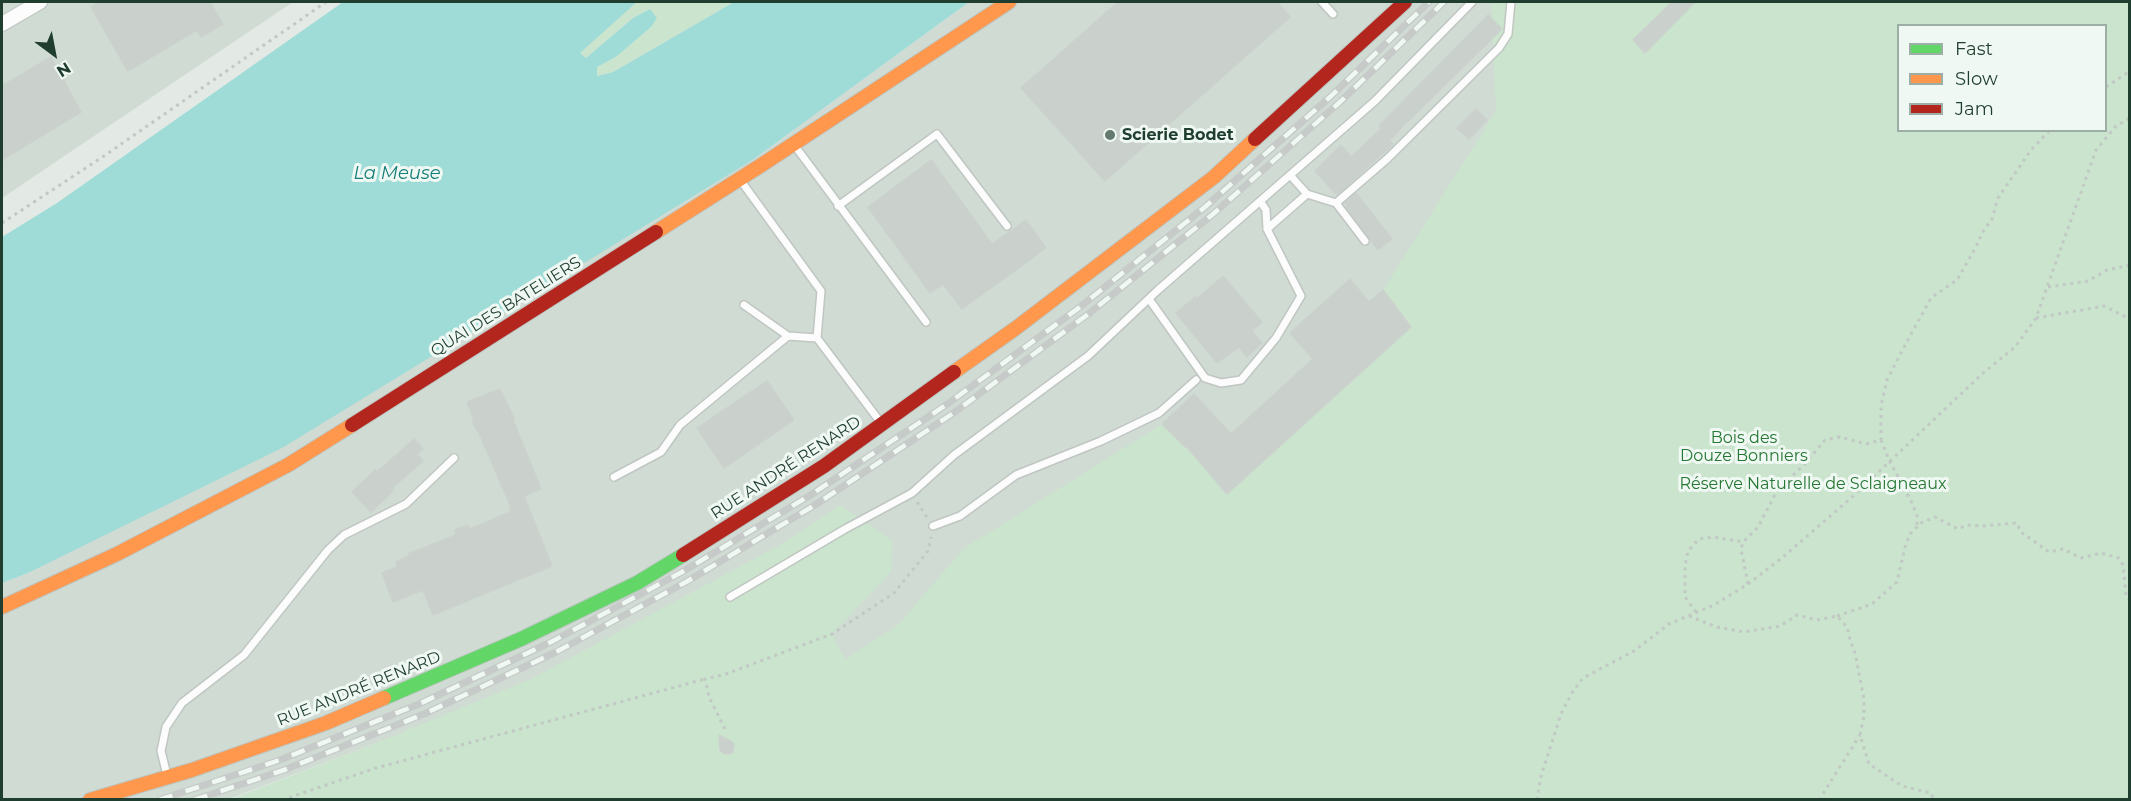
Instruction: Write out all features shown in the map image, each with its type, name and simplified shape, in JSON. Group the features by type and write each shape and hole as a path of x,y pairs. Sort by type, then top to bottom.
{"street":[{"path":"2,24 40,2"},
{"name":"QUAI DES BATELIERS","path":"2,608 117,554 288,465 740,179 1009,2"},
{"name":"RUE ANDRÉ RENARD","path":"90,800 192,770 326,723 521,639 637,583 824,466 1016,328 1214,177 1405,2"}],"lane":[{"path":"1322,2 1334,14"},
{"path":"730,597 845,529 912,493 954,455 1088,356 1149,299 1375,101 1472,2"},
{"path":"1336,203 1387,159 1499,48 1508,34 1511,2"},
{"path":"838,206 936,134 1007,226"},
{"path":"794,144 926,322"},
{"path":"1290,175 1307,194 1336,203 1365,241"},
{"path":"740,179 821,291 817,338 882,424"},
{"path":"1267,229 1307,194"},
{"path":"1149,299 1205,378 1221,383 1241,380 1276,338 1301,296 1267,229 1266,210 1260,201"},
{"path":"744,305 788,336 817,338"},
{"path":"614,477 661,452 680,424 788,336"},
{"path":"933,526 960,516 1016,476 1101,441 1159,413 1196,380"},
{"path":"167,777 161,752 166,727 182,703 244,655 328,550 344,535 406,504 454,458"}],"path":[{"path":"2,223 104,156 326,2"},
{"path":"2107,86 2130,71"},
{"path":"1537,800 1541,776 1561,714 1583,678 1634,651 1669,624 1714,605 1748,584 1850,499 1982,374 2015,347 2036,318 2096,150 2116,126 2130,118"},
{"path":"1917,527 1917,515 1881,440 1881,406 1887,380 1931,298 1957,280 1992,219 1998,198 2031,150 2048,132"},
{"path":"2048,287 2088,281 2107,270 2130,265"},
{"path":"2036,318 2104,306 2130,319"},
{"path":"1748,584 1741,549 1743,542 1758,527 1778,489 1804,465 1825,440 1840,437 1866,444 1881,440"},
{"path":"282,800 376,768 726,674 832,634 894,593 928,551 933,526 912,493"},
{"path":"1688,616 1717,627 1743,632 1780,626 1797,615 1817,620 1872,604 1897,582 1910,534 1922,523 1935,517 1958,529 1967,525 2017,523 2021,532 2049,552 2063,549 2081,558 2101,553 2119,558 2123,565 2126,595 2130,601"},
{"path":"1696,612 1685,597 1685,566 1688,551 1699,539 1714,537 1743,542"},
{"path":"1819,800 1860,735 1864,716 1864,699 1855,653 1847,627 1837,616"},
{"path":"705,679 709,697 725,729"},
{"path":"1860,735 1869,764 1902,786 1931,793 1934,800"}],"shaded area":[{"path":"2,2 293,2 2,198"},
{"path":"969,2 1606,2 1383,290 1411,327 1228,493 909,701 374,744 229,799 2,800 2,583 28,573 754,159"}],"green space":[{"path":"637,2 734,2 613,72 597,76 597,67 616,57 651,27 650,9 633,18 586,58 579,53"},
{"name":"Bois des Douze Bonniers","path":"1491,2 2129,2 2129,799 229,800 374,744 531,679 780,545 840,505 893,541 891,572 832,634 845,659 897,626 963,549 1162,424 1277,449 1411,327 1383,290 1496,111"}],"water":[{"name":"La Meuse","path":"343,2 637,2 580,53 586,58 633,18 650,9 657,18 651,27 616,57 597,67 597,76 613,72 734,2 969,2 754,159 282,448 28,573 2,583 2,237 57,203"}],"building":[{"path":"101,2 210,2 223,24 201,37 197,30 128,71 91,7"},
{"name":"Scierie Bodet","path":"1118,2 1277,2 1290,17 1105,181 1021,88"},
{"path":"1672,2 1695,2 1645,53 1633,40"},
{"path":"1488,15 1502,29 1404,125 1389,141 1393,144 1337,195 1315,171 1341,145 1351,157 1381,129 1379,126"},
{"path":"51,57 81,112 2,160 2,86"},
{"path":"1476,109 1487,120 1469,139 1457,128"},
{"path":"931,160 992,244 1026,220 1046,248 962,309 943,284 930,293 868,207"},
{"path":"1356,193 1392,239 1378,250 1346,207 1348,206 1345,203"},
{"path":"1223,276 1262,322 1252,331 1262,343 1247,357 1239,347 1217,363 1176,313 1195,297 1198,298"},
{"path":"1350,279 1369,302 1383,290 1411,327 1227,494 1186,446 1162,424 1194,394 1231,434 1313,359 1290,333"},
{"path":"767,381 794,420 724,468 697,428"},
{"path":"500,389 514,418 541,489 524,496 552,566 433,615 423,590 393,602 382,573 397,567 396,562 409,556 408,554 456,535 455,530 468,525 470,529 510,512 510,505 472,422 474,420 467,402"},
{"path":"414,439 423,449 417,454 423,461 392,488 394,490 371,512 352,492"},
{"path":"719,735 732,742 733,752 723,753 720,750"}],"railway":[{"path":"159,800 280,760 419,704 551,642 682,572 809,496 946,405 1080,307 1205,207 1330,97 1429,2"},
{"path":"194,800 284,770 424,714 556,652 686,582 815,505 952,414 1087,315 1212,215 1340,102 1444,2"}],"traffic: fast":[{"path":"384,698 521,639 637,583 683,555"}],"traffic: slow":[{"path":"656,232 1009,2"},
{"path":"954,372 1016,328 1214,177 1255,139"},
{"path":"2,607 117,554 288,465 352,425"},
{"path":"90,800 192,770 326,723 384,698"}],"traffic: jam":[{"path":"1255,139 1405,2"},
{"path":"352,425 656,232"},
{"path":"683,555 824,466 954,372"}],"place":[{"name":"Scierie Bodet","path":"1110,135"}],"park label":[{"name":"Réserve Naturelle de Sclaigneaux","path":"1813,484"}]}
